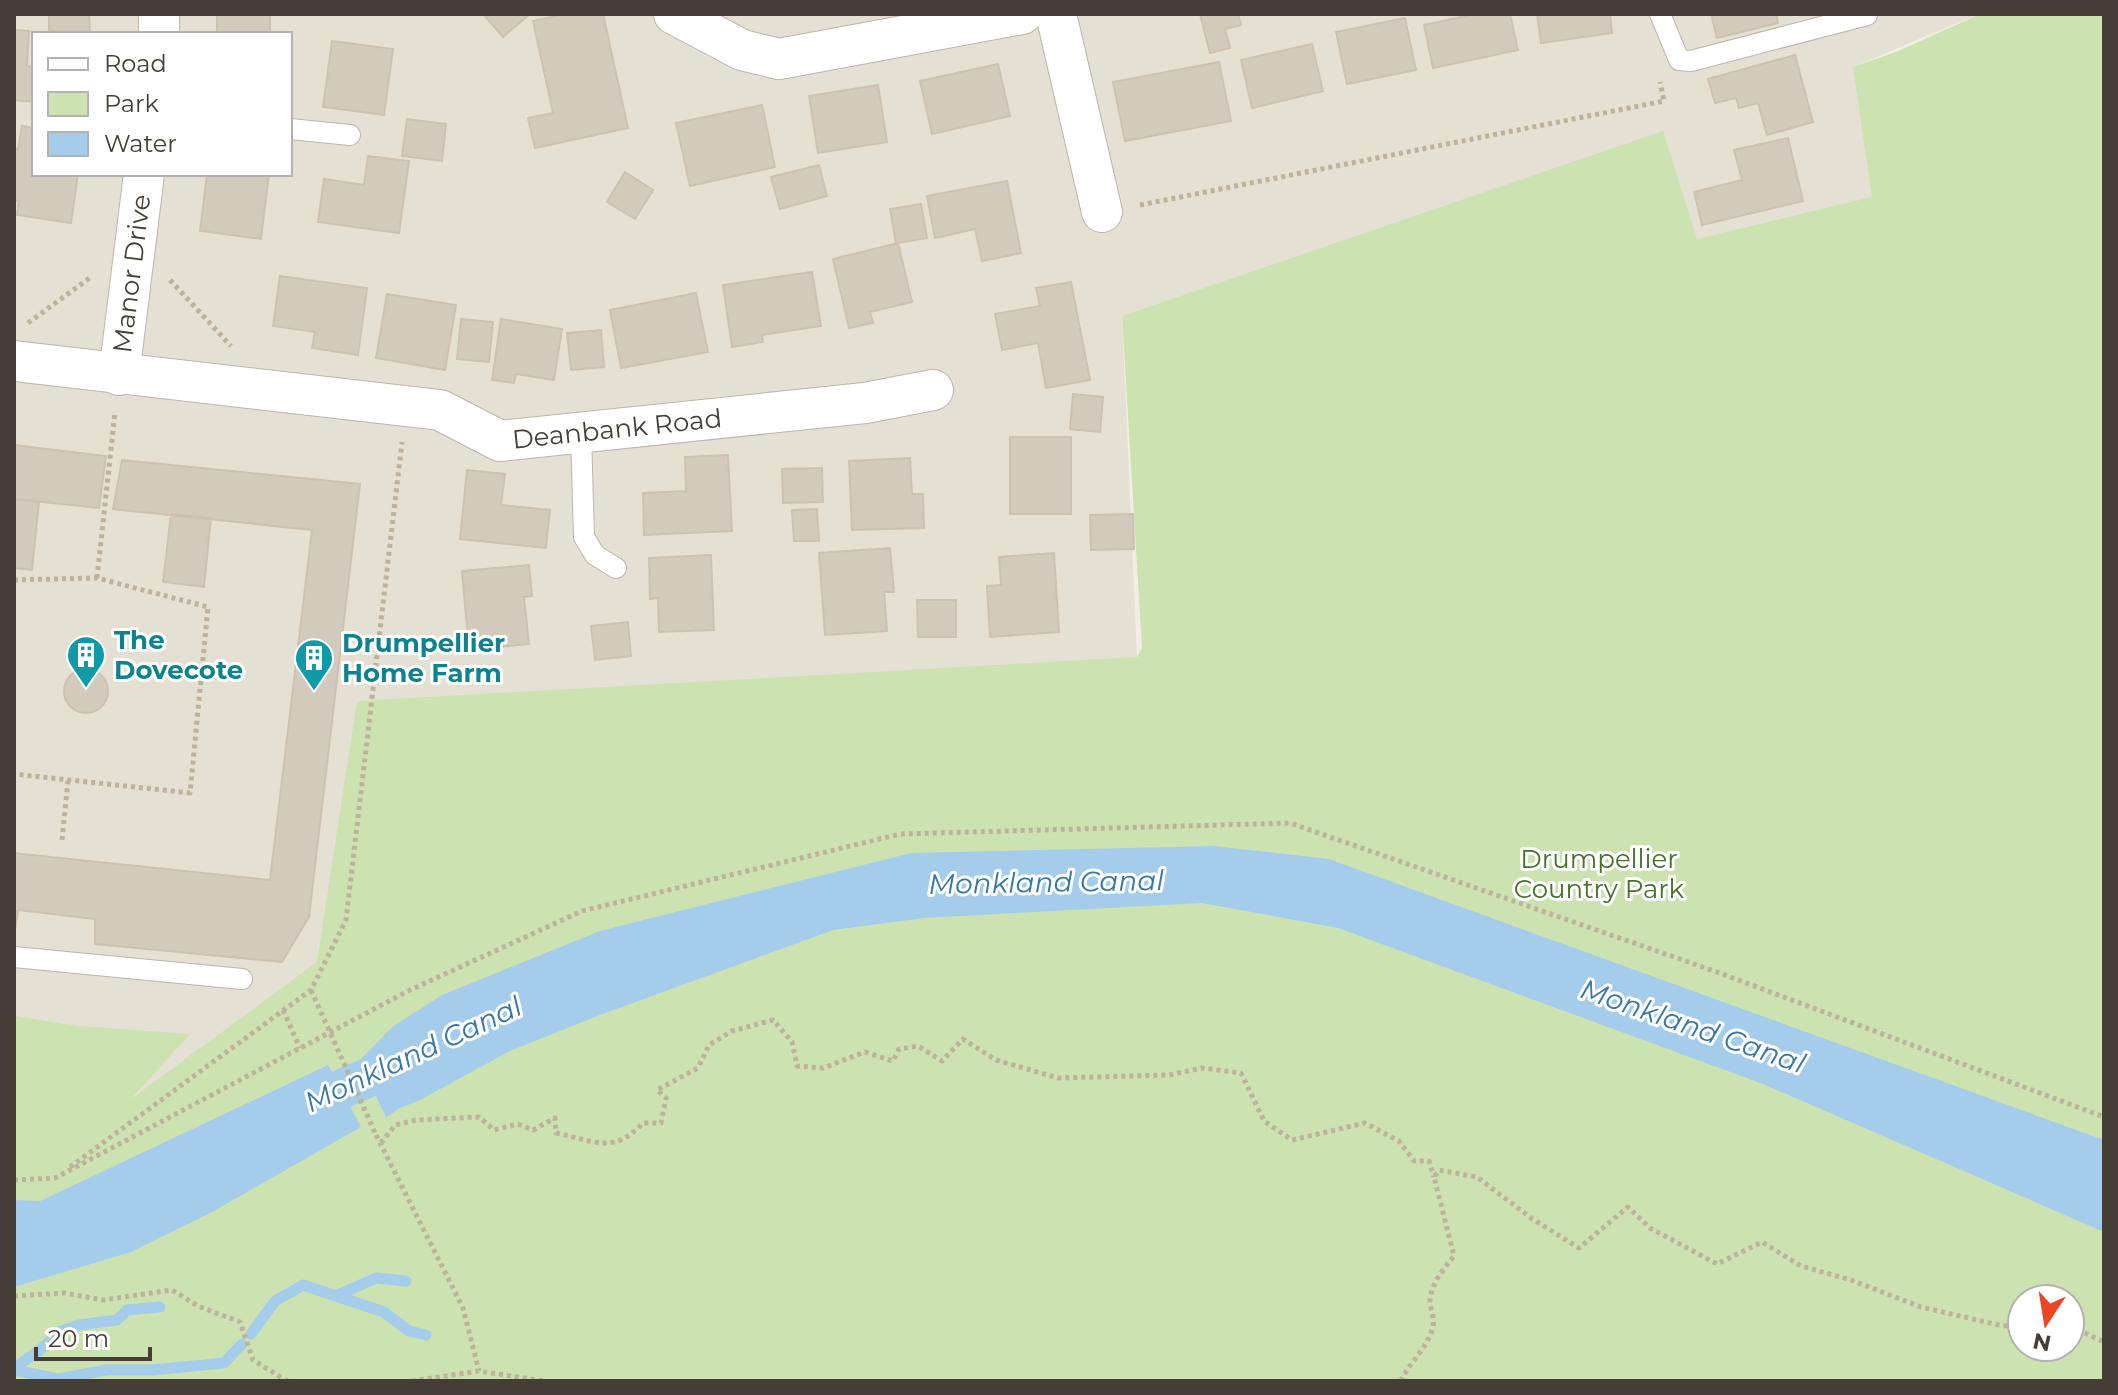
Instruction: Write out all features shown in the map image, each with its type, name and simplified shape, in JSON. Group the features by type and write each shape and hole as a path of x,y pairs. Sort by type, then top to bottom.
{"street":[{"path":"674,14 742,50 779,59 1022,14"},
{"path":"1056,14 1102,212"},
{"name":"Manor Drive","path":"119,375 144,176"},
{"name":"Deanbank Road","path":"14,361 440,410 500,441 865,403 933,390"}],"lane":[{"path":"1660,14 1679,60 1691,61 1867,15"},
{"path":"292,129 350,135"},
{"path":"581,433 584,537 595,555 616,568"},
{"path":"14,957 242,979"}],"path":[{"path":"1102,212 1664,101 1659,72"},
{"path":"97,578 119,375"},
{"path":"55,1178 311,990 346,920 406,406"},
{"path":"14,580 97,578 208,607 190,793 14,774"},
{"path":"62,840 68,781"},
{"path":"14,1180 55,1178 408,991 582,911 900,834 1290,823 1717,972 2104,1117"},
{"path":"311,990 376,1135 463,1308 479,1371"},
{"path":"283,1010 300,1048"},
{"path":"381,1143 395,1125 416,1120 479,1117 494,1130 518,1124 533,1130 555,1118 556,1133 614,1145 631,1136 643,1123 661,1123 666,1098 657,1090 698,1068 709,1045 732,1031 773,1020 792,1042 797,1066 823,1068 865,1052 893,1061 899,1049 918,1046 942,1061 963,1039 996,1060 1058,1078 1169,1075 1202,1068 1241,1073 1264,1121 1292,1140 1365,1123 1399,1141 1414,1161 1429,1161 1454,1256 1441,1271 1430,1299 1434,1325 1401,1381"},
{"path":"1434,1177 1439,1170 1477,1177 1531,1218 1579,1248 1628,1207 1650,1228 1717,1264 1762,1242 1801,1266 1851,1280 1921,1307 2006,1326"},
{"path":"14,1296 65,1293 103,1300 172,1290 198,1306 240,1322 253,1360 287,1381"},
{"path":"412,1381 479,1371 544,1381"}],"shaded area":[{"path":"14,14 1979,14 1853,67 1879,199 1692,244 1122,316 1137,657 321,964 117,1112 14,1134"}],"green space":[{"name":"Drumpellier Country Park","path":"1980,14 2104,14 2104,1381 14,1381 14,1016 79,1026 190,1034 131,1099 317,962 357,701 1137,657 1142,648 1122,316 1663,131 1697,239 1872,197 1853,67 1896,52"}],"water":[{"path":"1214,846 1329,859 2104,1140 2104,1232 1763,1084 1338,928 1202,903 924,918 833,930 510,1051 386,1118 360,1060 392,1027 442,995 600,931 911,853"},
{"path":"328,1065 361,1127 214,1211 131,1252 14,1287 14,1200 40,1201"}],"building":[{"path":"49,14 89,14 90,31 49,31"},
{"path":"217,14 270,14 270,32 217,32"},
{"path":"483,14 530,14 503,37"},
{"path":"565,14 603,14 628,128 535,148 528,118 553,113 533,21"},
{"path":"1200,14 1238,14 1241,25 1225,29 1230,48 1210,53"},
{"path":"1475,14 1510,14 1518,50 1433,68 1424,25"},
{"path":"1537,14 1610,14 1612,33 1541,43"},
{"path":"1711,14 1776,14 1778,23 1717,38"},
{"path":"1405,18 1416,70 1347,84 1336,32"},
{"path":"14,30 29,31 27,66 32,67 32,102 14,100"},
{"path":"332,41 393,49 384,115 323,107"},
{"path":"1312,44 1323,91 1252,108 1241,60"},
{"path":"1795,55 1813,122 1767,135 1758,103 1739,108 1736,98 1715,103 1708,79"},
{"path":"1219,62 1231,121 1125,141 1113,82"},
{"path":"998,64 1010,116 932,134 920,81"},
{"path":"878,85 887,142 818,153 809,96"},
{"path":"762,105 775,167 690,186 676,123"},
{"path":"407,119 446,124 442,161 402,156"},
{"path":"22,126 32,128 32,176 78,176 71,223 17,215 19,201 14,201 14,149 18,149"},
{"path":"1788,138 1803,201 1702,225 1694,192 1742,180 1734,150"},
{"path":"368,156 409,161 399,233 318,222 324,179 364,185"},
{"path":"819,165 827,196 780,209 771,177"},
{"path":"625,172 653,190 635,219 607,202"},
{"path":"207,176 269,176 261,239 200,231"},
{"path":"1007,181 1021,253 982,261 975,229 935,238 927,196"},
{"path":"921,204 927,238 896,243 890,209"},
{"path":"898,243 912,302 870,312 873,323 849,328 833,259"},
{"path":"812,272 821,326 762,335 763,342 732,347 723,285"},
{"path":"280,276 367,288 358,355 312,348 315,332 273,326"},
{"path":"1071,282 1090,380 1046,388 1038,343 1002,350 995,314 1040,306 1036,288"},
{"path":"696,293 708,352 621,368 610,310"},
{"path":"387,294 456,305 445,370 376,358"},
{"path":"461,319 493,322 489,362 457,359"},
{"path":"501,319 562,329 554,380 516,374 514,383 492,380"},
{"path":"601,330 604,367 571,370 567,333"},
{"path":"1073,394 1103,397 1100,432 1070,429"},
{"path":"1010,437 1071,437 1071,514 1010,514"},
{"path":"14,445 106,456 99,508 14,499"},
{"path":"728,455 732,531 644,535 643,493 686,491 685,457"},
{"path":"910,458 912,494 923,494 924,528 852,530 849,461"},
{"name":"Drumpellier Home Farm","path":"122,460 360,484 309,917 282,962 95,944 95,919 18,910 14,936 14,853 270,880 312,530 113,509"},
{"path":"822,468 823,502 783,503 782,469"},
{"path":"467,470 505,474 501,505 550,510 546,548 460,539"},
{"path":"14,499 39,502 32,570 14,568"},
{"path":"817,509 819,541 794,541 792,510"},
{"path":"171,514 211,518 204,587 163,582"},
{"path":"1133,514 1134,549 1091,550 1090,515"},
{"path":"890,548 894,592 884,592 887,631 825,635 819,553"},
{"path":"1054,553 1059,632 990,637 987,586 1001,585 999,557"},
{"path":"711,555 714,630 659,632 658,598 650,599 649,558"},
{"path":"529,565 532,596 524,597 529,644 469,650 462,571"},
{"path":"917,600 956,600 956,637 918,637"},
{"path":"628,622 631,656 595,660 591,626"},
{"name":"The Dovecote","path":"86,669 102,675 108,691 102,707 86,713 70,707 64,691 70,675"}],"waterway":[{"name":"Monkland Canal","path":"293,1110 418,1056"},
{"path":"336,1296 376,1278 406,1281"},
{"path":"251,1334 275,1301 303,1285 384,1312 409,1331 426,1335"},
{"path":"14,1368 61,1331 79,1325 117,1320 127,1310 160,1307"},
{"path":"14,1370 58,1379 106,1370 152,1370 224,1363 242,1344"}],"place":[{"name":"The Dovecote","path":"86,689"},
{"name":"Drumpellier Home Farm","path":"314,692"}]}
